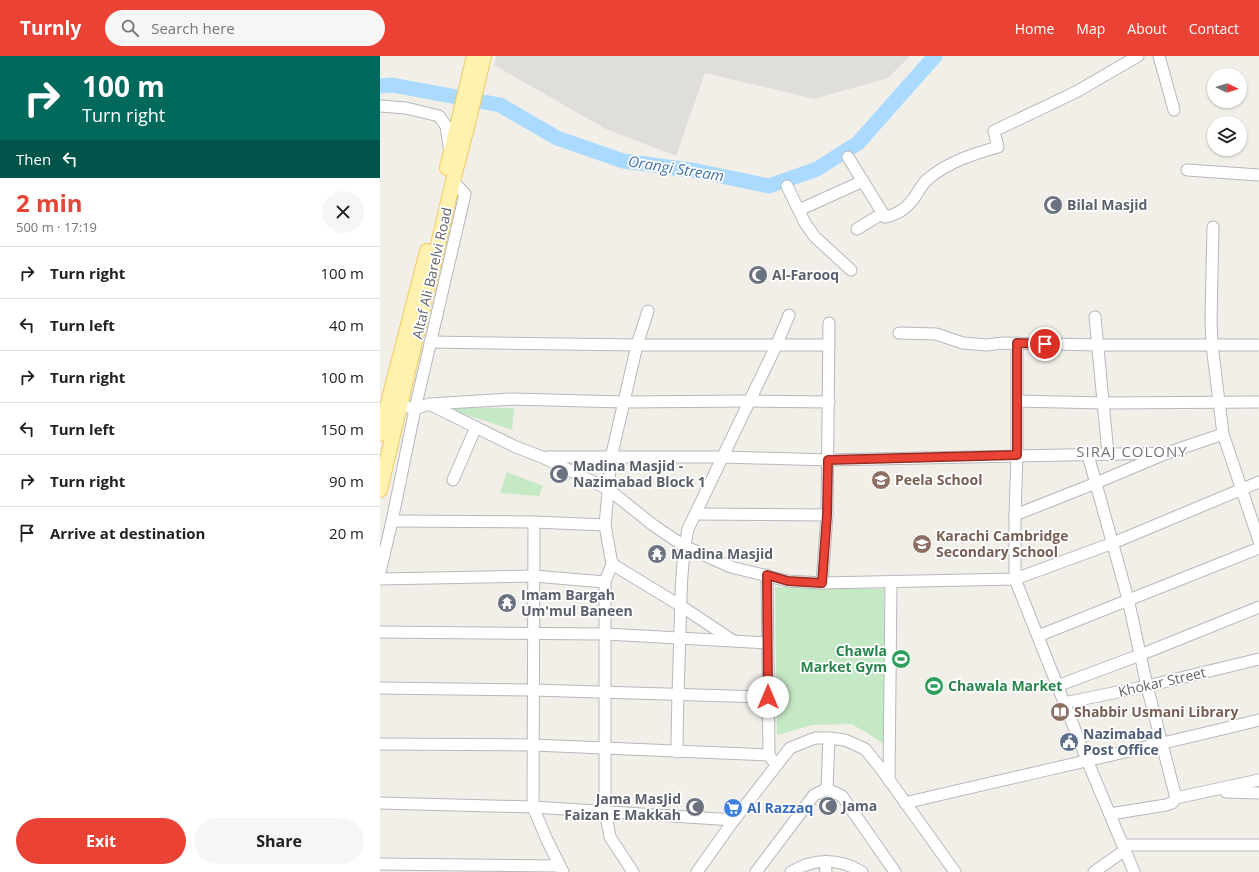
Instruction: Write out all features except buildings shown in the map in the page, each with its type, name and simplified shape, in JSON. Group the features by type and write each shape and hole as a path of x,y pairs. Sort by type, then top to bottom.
{"main road":[{"name":"Altaf Ali Barelvi Road","path":"474,56 475,73"},
{"name":"Altaf Ali Barelvi Road","path":"380,491 453,180 464,120 475,73 484,56"},
{"name":"Altaf Ali Barelvi Road","path":"380,434 386,393 450,154 464,120"}],"street":[{"path":"848,157 885,217 888,216 906,208 926,180 938,171 968,156 998,147 994,131 1076,92 1138,56"},
{"path":"1159,56 1174,110"},
{"path":"380,106 406,108 439,116 446,126 450,154"},
{"path":"1187,170 1259,176"},
{"path":"380,572 430,342 465,194 453,180"},
{"path":"799,210 863,181"},
{"path":"787,186 815,237 851,270"},
{"path":"857,229 883,213"},
{"path":"1213,227 1211,320 1212,345 1223,434 1259,541"},
{"path":"633,872 610,837 605,810 605,582 612,564 605,525 611,458 637,346 648,311"},
{"path":"677,752 677,695 681,606 684,546 688,529 777,344 789,314"},
{"path":"1095,317 1099,345 1108,454"},
{"path":"822,583 827,515 829,402 828,323"},
{"path":"899,333 936,334 963,343 976,344 1259,345"},
{"path":"430,342 637,346 777,344 829,345"},
{"path":"1017,343 1015,579 1133,872"},
{"path":"401,405 415,409 429,404 512,399 623,402 829,402"},
{"path":"1017,401 1104,403 1259,402"},
{"path":"429,404 516,447 542,457 608,489 653,525 684,546 731,567 788,581 822,583 1015,579 1113,543 1259,482"},
{"path":"453,480 476,427"},
{"path":"1015,515 1167,453 1223,434"},
{"path":"542,457 723,457 828,460 1167,453"},
{"path":"1088,455 1128,599 1147,686 1176,798"},
{"path":"380,491 396,495"},
{"path":"696,514 827,515"},
{"path":"392,521 534,522 605,525"},
{"path":"380,864 561,869 533,806 534,522"},
{"path":"1038,636 1259,548"},
{"path":"612,564 681,606 732,641"},
{"path":"767,575 769,755 776,767"},
{"path":"380,579 534,576 605,582"},
{"path":"889,781 891,581"},
{"path":"1057,686 1140,655 1259,607"},
{"path":"380,632 534,632 606,634 768,643"},
{"name":"Khokar Street","path":"1064,703 1147,686 1259,659"},
{"path":"380,688 533,690 768,697"},
{"path":"905,803 1162,744 1259,720"},
{"path":"697,872 734,820 790,748 815,738 829,738 845,740 866,749 955,872"},
{"path":"827,789 829,738"},
{"path":"380,744 533,745 769,755"},
{"path":"1110,814 1166,806 1172,803 1176,798 1259,780"},
{"path":"756,872 814,795 827,789 842,796 895,872"},
{"path":"1208,792 1259,793"},
{"path":"380,803 533,806 734,820"},
{"path":"1094,872 1124,847 1259,845"},
{"path":"791,872 805,864 825,867 847,864 862,872"}],"shaded area":[{"path":"497,56 910,56 888,78 814,99 705,73 676,156 606,129 494,65"}],"green space":[{"path":"455,407 514,408 512,430 455,411"},
{"path":"507,472 543,486 539,496 500,493"},
{"path":"775,587 884,589 884,744 851,724 812,725 777,735"}],"waterway":[{"name":"Orangi Stream","path":"380,86 392,85 500,105 557,138 623,161 697,171 769,186 817,169 858,143 935,56"}],"place":[{"name":"Bilal Masjid","path":"1053,205"},
{"name":"Al-Farooq","path":"758,275"},
{"name":"Madina Masjid - Nazimabad Block 1","path":"559,474"},
{"name":"Peela School","path":"881,480"},
{"name":"Karachi Cambridge Secondary School","path":"922,544"},
{"name":"Madina Masjid","path":"657,554"},
{"name":"Imam Bargah Um'mul Baneen","path":"507,603"},
{"name":"Chawla Market Gym","path":"901,659"},
{"name":"Chawala Market","path":"934,686"},
{"name":"Shabbir Usmani Library","path":"1060,712"},
{"name":"Nazimabad Post Office","path":"1069,742"},
{"name":"Jama","path":"828,806"},
{"name":"Jama MasJid Faizan E Makkah","path":"695,807"},
{"name":"Al Razzaq","path":"733,808"}],"district":[{"name":"SIRAJ COLONY","path":"1132,452"}],"route":[{"path":"768,697 767,575 788,581 822,583 827,515 828,460 949,458 1017,455 1017,343 1045,344"}]}
